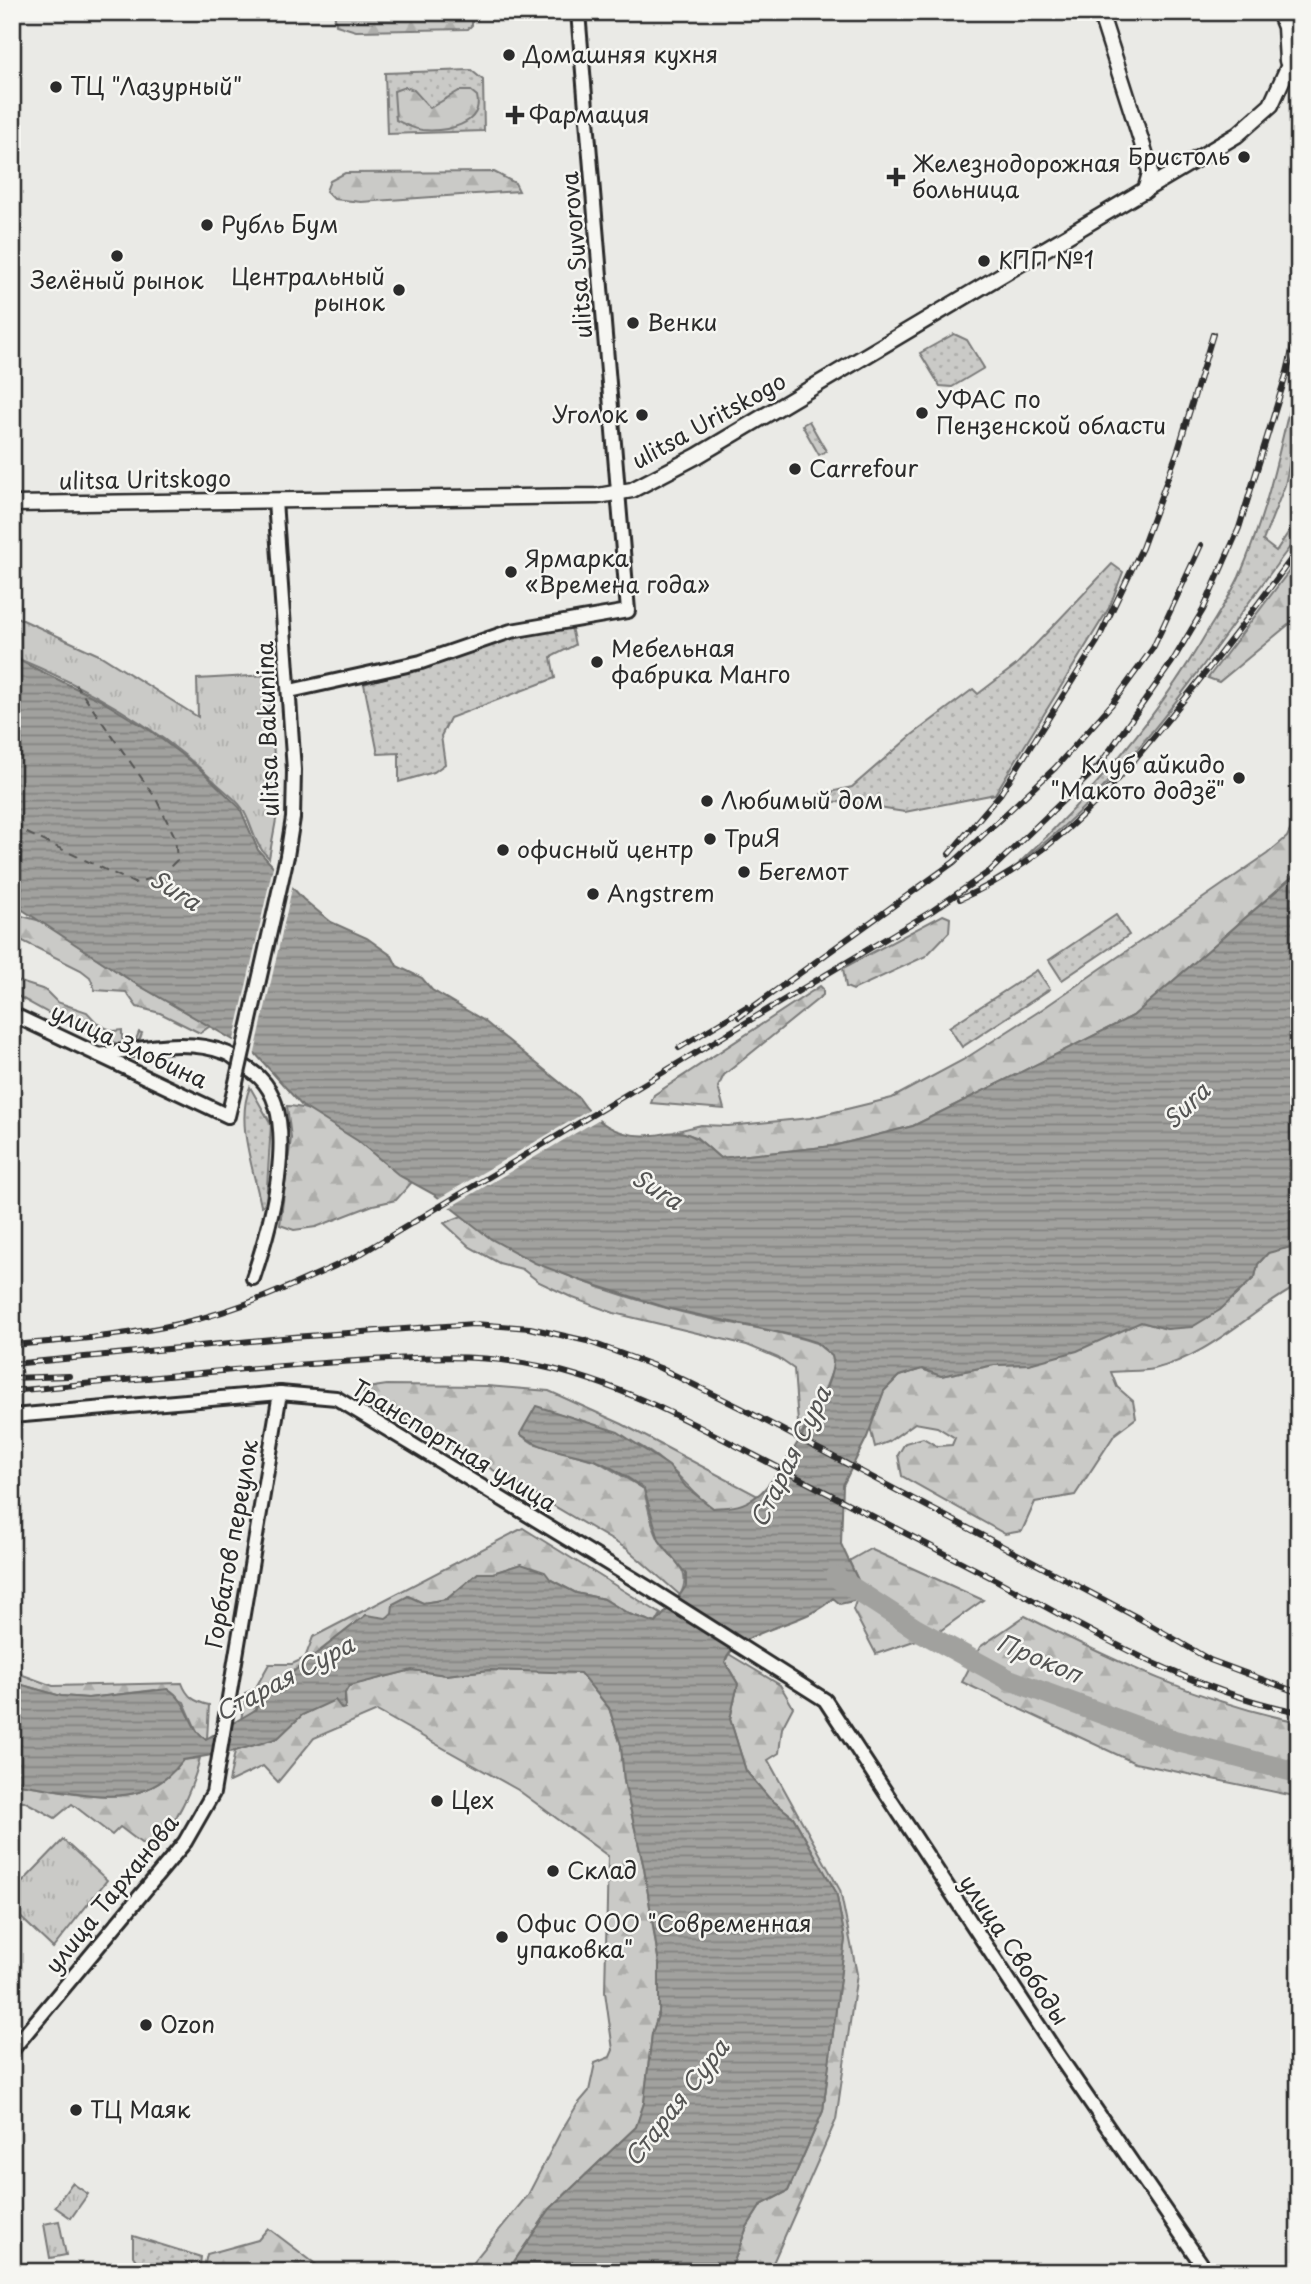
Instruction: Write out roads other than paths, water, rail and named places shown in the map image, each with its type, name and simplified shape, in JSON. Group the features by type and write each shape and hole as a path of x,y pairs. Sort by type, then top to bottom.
{"main road":[{"name":"ulitsa Suvorova","path":"290,691 421,662 511,631 628,611 578,12"},
{"path":"1100,12 1148,162 1150,173 1145,191"},
{"path":"1279,12 1289,51 1284,76"},
{"name":"ulitsa Uritskogo","path":"12,504 598,496 632,490 792,401 1237,135 1264,114 1278,94 1299,43"},
{"path":"1148,162 1161,173 1177,172"},
{"name":"ulitsa Bakunina","path":"228,1116 287,856 294,805 290,691 275,501"},
{"name":"улица Злобина","path":"12,1014 228,1116"},
{"path":"99,1055 175,1046 201,1048 226,1053 262,1079 276,1108 281,1133 267,1236 253,1278"},
{"name":"Транспортная улица","path":"12,1416 280,1393 336,1398 773,1666"},
{"name":"Горбатов переулок","path":"213,1793 280,1393"},
{"name":"улица Свободы","path":"773,1666 825,1700 835,1713 1063,2062 1206,2272"},
{"name":"улица Тарханова","path":"12,2050 185,1842 213,1793"}],"water":[{"path":"12,657 100,700 151,731 200,769 240,808 258,850 303,899 331,922 367,938 392,956 397,966 422,978 432,990 483,1020 579,1098 601,1122 629,1134 685,1133 720,1158 833,1146 913,1126 1133,1016 1299,871 1299,1245 1268,1253 1258,1264 1255,1277 1220,1310 1192,1327 1167,1329 1141,1322 1077,1351 1029,1364 994,1365 941,1376 922,1369 899,1376 884,1391 867,1437 843,1485 841,1544 861,1587 853,1601 840,1604 833,1598 806,1616 742,1642 731,1651 725,1662 738,1684 730,1719 746,1771 768,1797 793,1817 836,1892 845,1939 823,2111 788,2191 761,2205 747,2227 730,2272 507,2272 550,2209 636,2127 644,2103 652,2034 659,2012 659,1964 644,1868 624,1781 621,1745 609,1708 580,1673 489,1670 446,1675 412,1670 349,1686 345,1693 345,1708 342,1709 335,1700 302,1715 278,1738 235,1751 183,1760 155,1785 139,1792 105,1796 12,1782 12,1682 61,1696 88,1698 168,1689 181,1701 197,1731 206,1739 255,1710 273,1679 289,1675 366,1615 386,1618 392,1614 393,1604 408,1596 423,1603 447,1599 478,1573 493,1573 521,1564 545,1572 551,1580 576,1593 604,1599 629,1614 656,1623 686,1586 686,1574 659,1540 644,1489 603,1464 549,1448 520,1434 536,1406 618,1432 669,1466 686,1487 713,1508 731,1507 758,1495 793,1451 827,1386 832,1356 816,1342 796,1336 671,1309 582,1281 535,1263 491,1239 435,1195 400,1176 358,1141 302,1106 254,1052 133,982 12,903"}],"waterway":[{"name":"Прокоп","path":"836,1577 916,1629 1008,1679 1176,1741 1299,1773"}],"railway":[{"path":"12,1345 119,1334 205,1317 271,1294 357,1256 932,911 990,871 1098,767 1172,662 1203,610 1239,528 1287,372 1299,321"},
{"path":"949,854 1001,793 1097,642 1142,548 1178,450 1213,334"},
{"path":"739,1017 954,862 1055,768 1112,704 1153,648 1201,545"},
{"path":"960,899 995,882 1027,861 1058,838 1086,812 1202,678 1299,548"},
{"path":"679,1048 746,1007"},
{"path":"12,1364 293,1337 474,1324 530,1328 587,1341 660,1368 741,1408 1144,1621 1210,1660 1299,1693"},
{"path":"12,1391 259,1368 415,1358 490,1359 568,1373 650,1403 702,1428 1144,1658 1219,1690 1299,1712"},
{"path":"12,1378 69,1376"}],"place":[{"name":"Домашняя кухня","path":"509,55"},
{"name":"ТЦ \"Лазурный\"","path":"56,87"},
{"name":"Фармация","path":"515,115"},
{"name":"Бристоль","path":"1244,157"},
{"name":"Железнодорожная больница","path":"896,177"},
{"name":"Рубль Бум","path":"207,225"},
{"name":"Зелёный рынок","path":"117,256"},
{"name":"КПП №1","path":"984,261"},
{"name":"Центральный рынок","path":"399,290"},
{"name":"Венки","path":"633,323"},
{"name":"УФАС по Пензенской области","path":"922,413"},
{"name":"Уголок","path":"642,415"},
{"name":"Carrefour","path":"795,469"},
{"name":"Ярмарка «Времена года»","path":"511,572"},
{"name":"Мебельная фабрика Манго","path":"597,662"},
{"name":"Клуб айкидо \"Макото додзё\"","path":"1239,778"},
{"name":"Любимый дом","path":"707,801"},
{"name":"ТриЯ","path":"710,839"},
{"name":"офисный центр","path":"503,850"},
{"name":"Бегемот","path":"744,872"},
{"name":"Angstrem","path":"593,894"},
{"name":"Цех","path":"437,1801"},
{"name":"Склад","path":"553,1871"},
{"name":"Офис ООО \"Современная упаковка\"","path":"502,1937"},
{"name":"Ozon","path":"146,2025"},
{"name":"ТЦ Маяк","path":"76,2110"}],"water label":[{"name":"Sura","path":"175,891"},
{"name":"Sura","path":"1187,1106"},
{"name":"Sura","path":"657,1190"},
{"name":"Старая Сура","path":"791,1457"},
{"name":"Старая Сура","path":"285,1679"},
{"name":"Старая Сура","path":"677,2103"}]}
